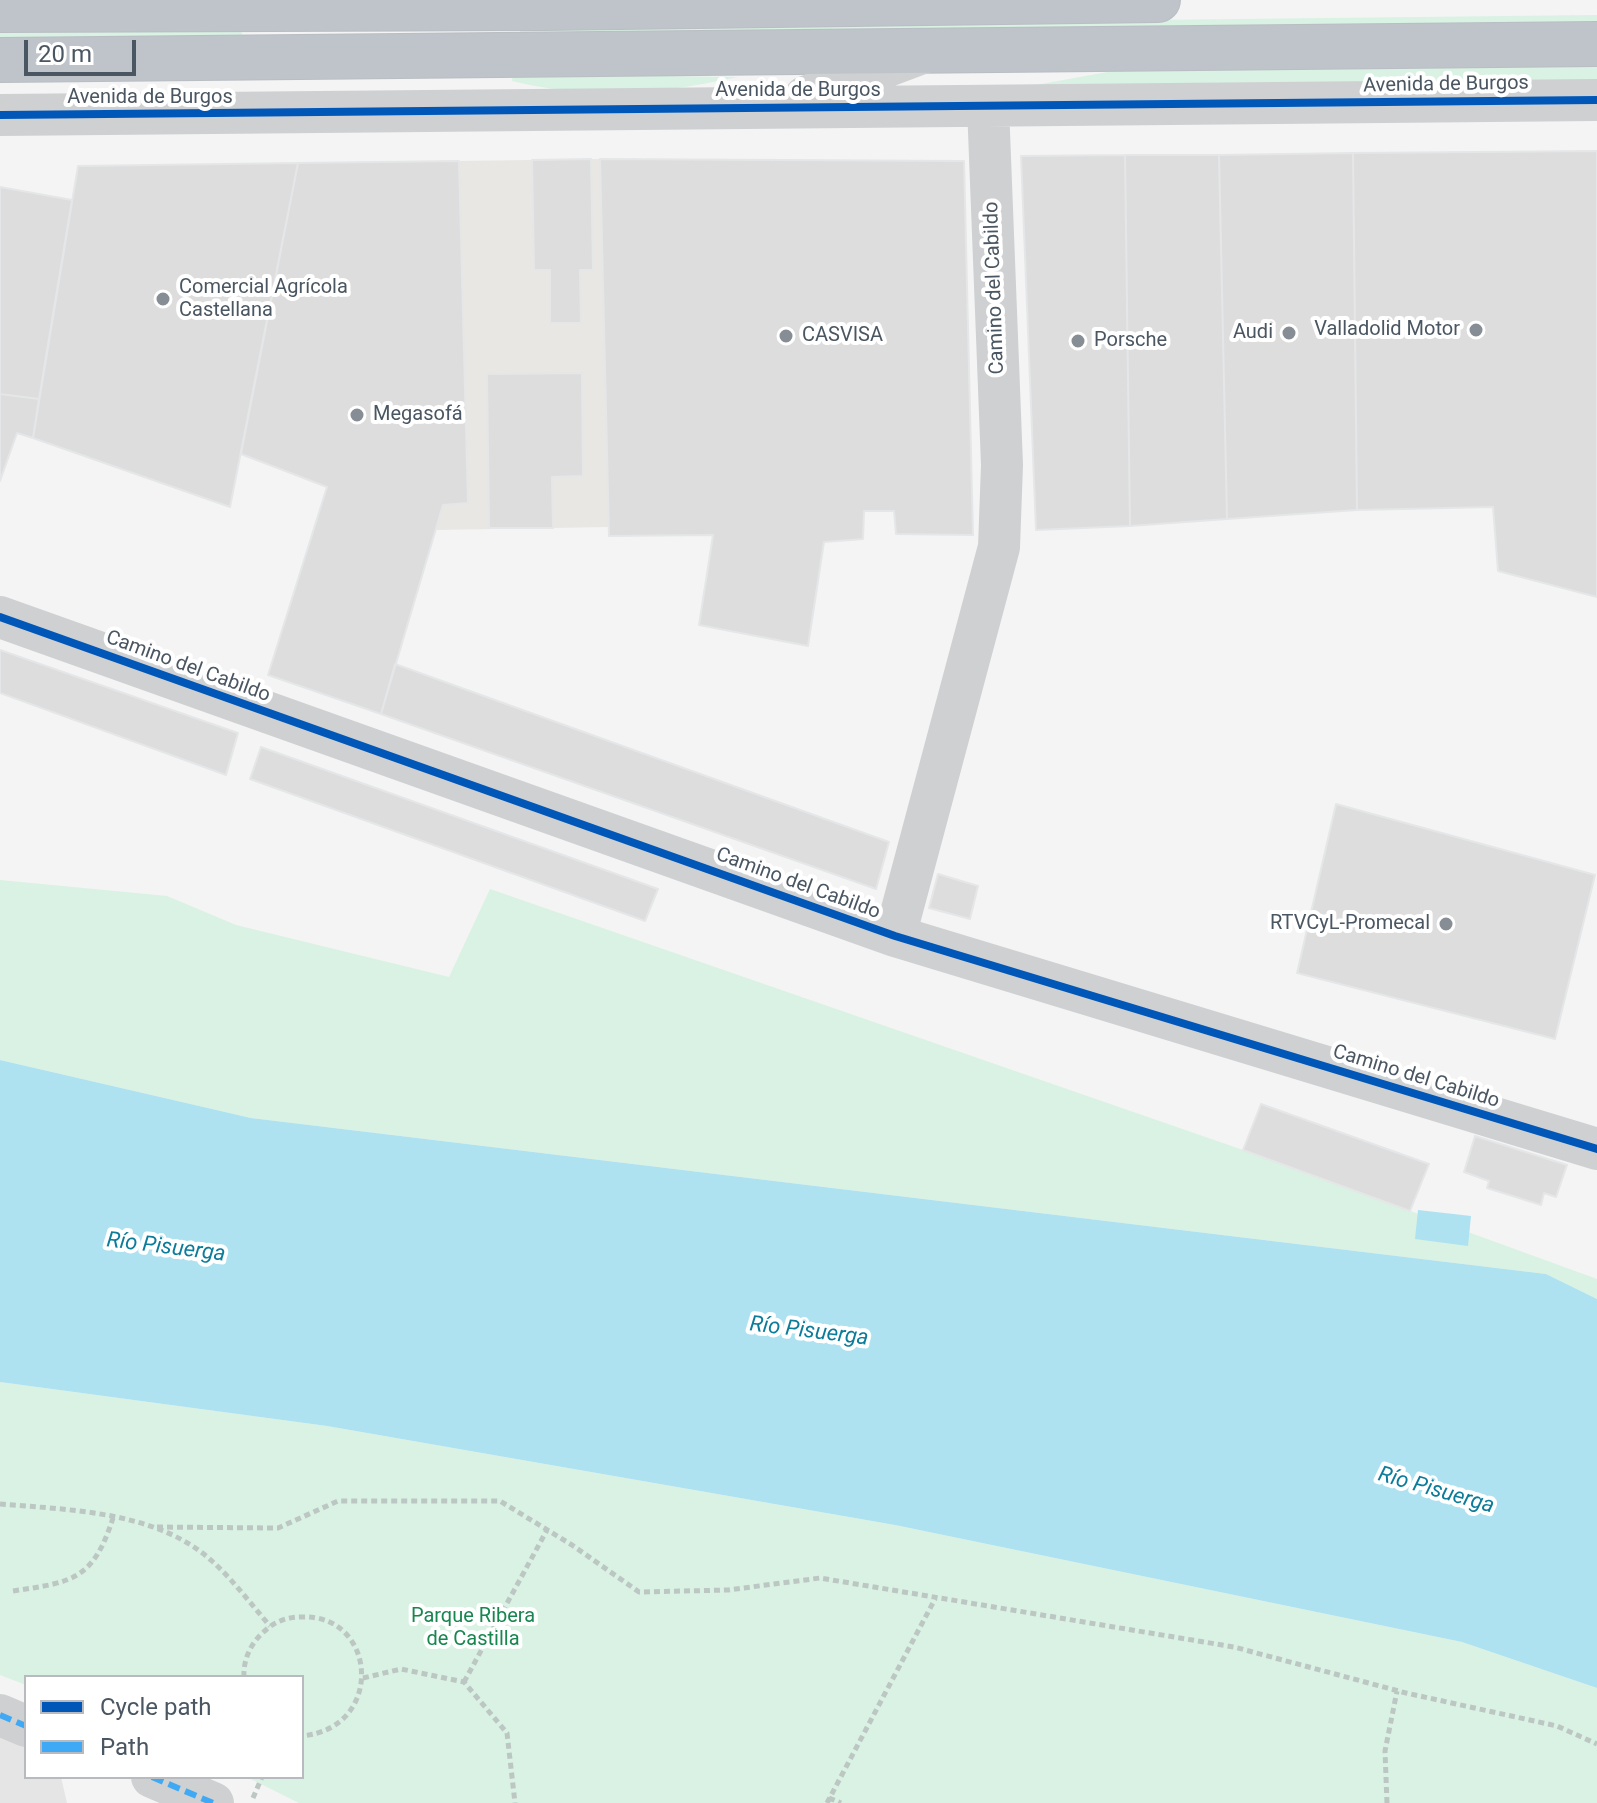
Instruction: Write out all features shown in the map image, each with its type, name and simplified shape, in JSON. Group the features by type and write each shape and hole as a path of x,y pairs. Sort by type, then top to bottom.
{"highway":[{"path":"0,10 297,4 1158,0"},
{"name":"Avenida de Burgos","path":"0,60 1597,44"}],"street":[{"path":"0,105 67,98 271,91 301,59 297,4"},
{"path":"458,4 455,57 479,87 559,110"},
{"path":"777,107 923,52"},
{"name":"Avenida de Burgos","path":"0,115 1597,100"},
{"name":"Camino del Cabildo","path":"895,936 999,547 1002,465 988,106"},
{"name":"Camino del Cabildo","path":"0,617 895,936 1597,1149"},
{"path":"0,1715 24,1725"},
{"path":"157,1779 213,1803"}],"path":[{"path":"0,1504 82,1511 157,1527 278,1528 338,1501 500,1501 639,1592 728,1590 820,1578 1234,1647 1397,1691 1557,1726 1597,1744"},
{"path":"13,1591 68,1583 103,1548 113,1518"},
{"path":"157,1527 210,1559 270,1626"},
{"path":"464,1682 547,1530"},
{"path":"841,1803 828,1800 935,1599"},
{"path":"244,1675 247,1654 270,1626 287,1618 305,1616 332,1624 353,1642 363,1678 360,1697 350,1713 336,1726 318,1734 304,1736"},
{"path":"363,1678 401,1669 464,1682 507,1733 515,1803"},
{"path":"1387,1803 1385,1751 1397,1691"},
{"path":"251,1803 261,1779"}],"shaded area":[{"path":"600,159 609,527 436,530 443,505 468,503 459,161"},
{"path":"0,1733 24,1743 24,1779 61,1779 67,1803 0,1803"}],"green space":[{"path":"1597,15 1597,26 520,38 520,27"},
{"path":"240,25 243,39 0,39 0,26"},
{"path":"1597,66 1597,83 1019,88 1113,71"},
{"path":"513,74 738,77 680,88 598,93 512,81"},
{"path":"0,880 167,896 236,925 449,977 490,889 1243,1150 1597,1279 1597,1299 1546,1274 251,1118 0,1060"},
{"name":"Parque Ribera de Castilla","path":"0,1382 327,1426 895,1525 1462,1642 1597,1688 1597,1803 299,1803 251,1779 304,1779 304,1675 24,1675 24,1684 0,1675"}],"water":[{"name":"Río Pisuerga","path":"0,1060 251,1118 1546,1274 1597,1299 1597,1688 1462,1642 895,1525 327,1426 0,1382"},
{"path":"1418,1210 1471,1216 1468,1246 1415,1239"}],"building":[{"name":"Valladolid Motor","path":"1597,151 1597,597 1498,571 1493,507 1357,510 1353,153"},
{"name":"Audi","path":"1353,153 1357,510 1227,519 1219,155"},
{"path":"1125,155 1219,155 1227,519 1130,526"},
{"name":"Porsche","path":"1125,155 1130,526 1036,530 1021,156"},
{"path":"591,159 593,270 580,270 581,323 550,323 550,270 534,270 532,160"},
{"name":"CASVISA","path":"600,159 964,161 973,535 896,534 894,511 864,511 863,539 824,542 808,646 699,625 713,535 609,536"},
{"name":"Megasofá","path":"459,161 468,503 443,505 381,714 268,675 327,487 241,454 298,163"},
{"name":"Comercial Agrícola Castellana","path":"298,163 230,507 33,438 78,166"},
{"path":"0,187 72,200 39,399 0,394"},
{"path":"582,373 583,476 552,477 553,528 489,528 487,374"},
{"path":"0,394 39,399 33,438 17,433 0,481"},
{"path":"0,650 238,733 226,775 0,693"},
{"path":"395,664 889,842 876,889 381,714"},
{"path":"261,747 658,889 645,921 250,779"},
{"name":"RTVCyL-Promecal","path":"1336,804 1595,875 1555,1039 1297,973"},
{"path":"938,874 978,886 970,919 929,908"},
{"path":"1261,1104 1429,1164 1410,1211 1243,1150"},
{"path":"1475,1136 1567,1165 1556,1197 1544,1193 1541,1205 1487,1188 1489,1181 1464,1172"}],"marked path":[{"path":"0,1715 24,1725"},
{"path":"157,1779 213,1803"}],"cycle path":[{"path":"0,115 1597,100"},
{"path":"0,617 895,936 1597,1149"}],"place":[{"name":"Comercial Agrícola Castellana","path":"163,299"},
{"name":"Valladolid Motor","path":"1476,330"},
{"name":"Audi","path":"1289,333"},
{"name":"CASVISA","path":"786,336"},
{"name":"Porsche","path":"1078,341"},
{"name":"Megasofá","path":"357,415"},
{"name":"RTVCyL-Promecal","path":"1446,924"}]}
